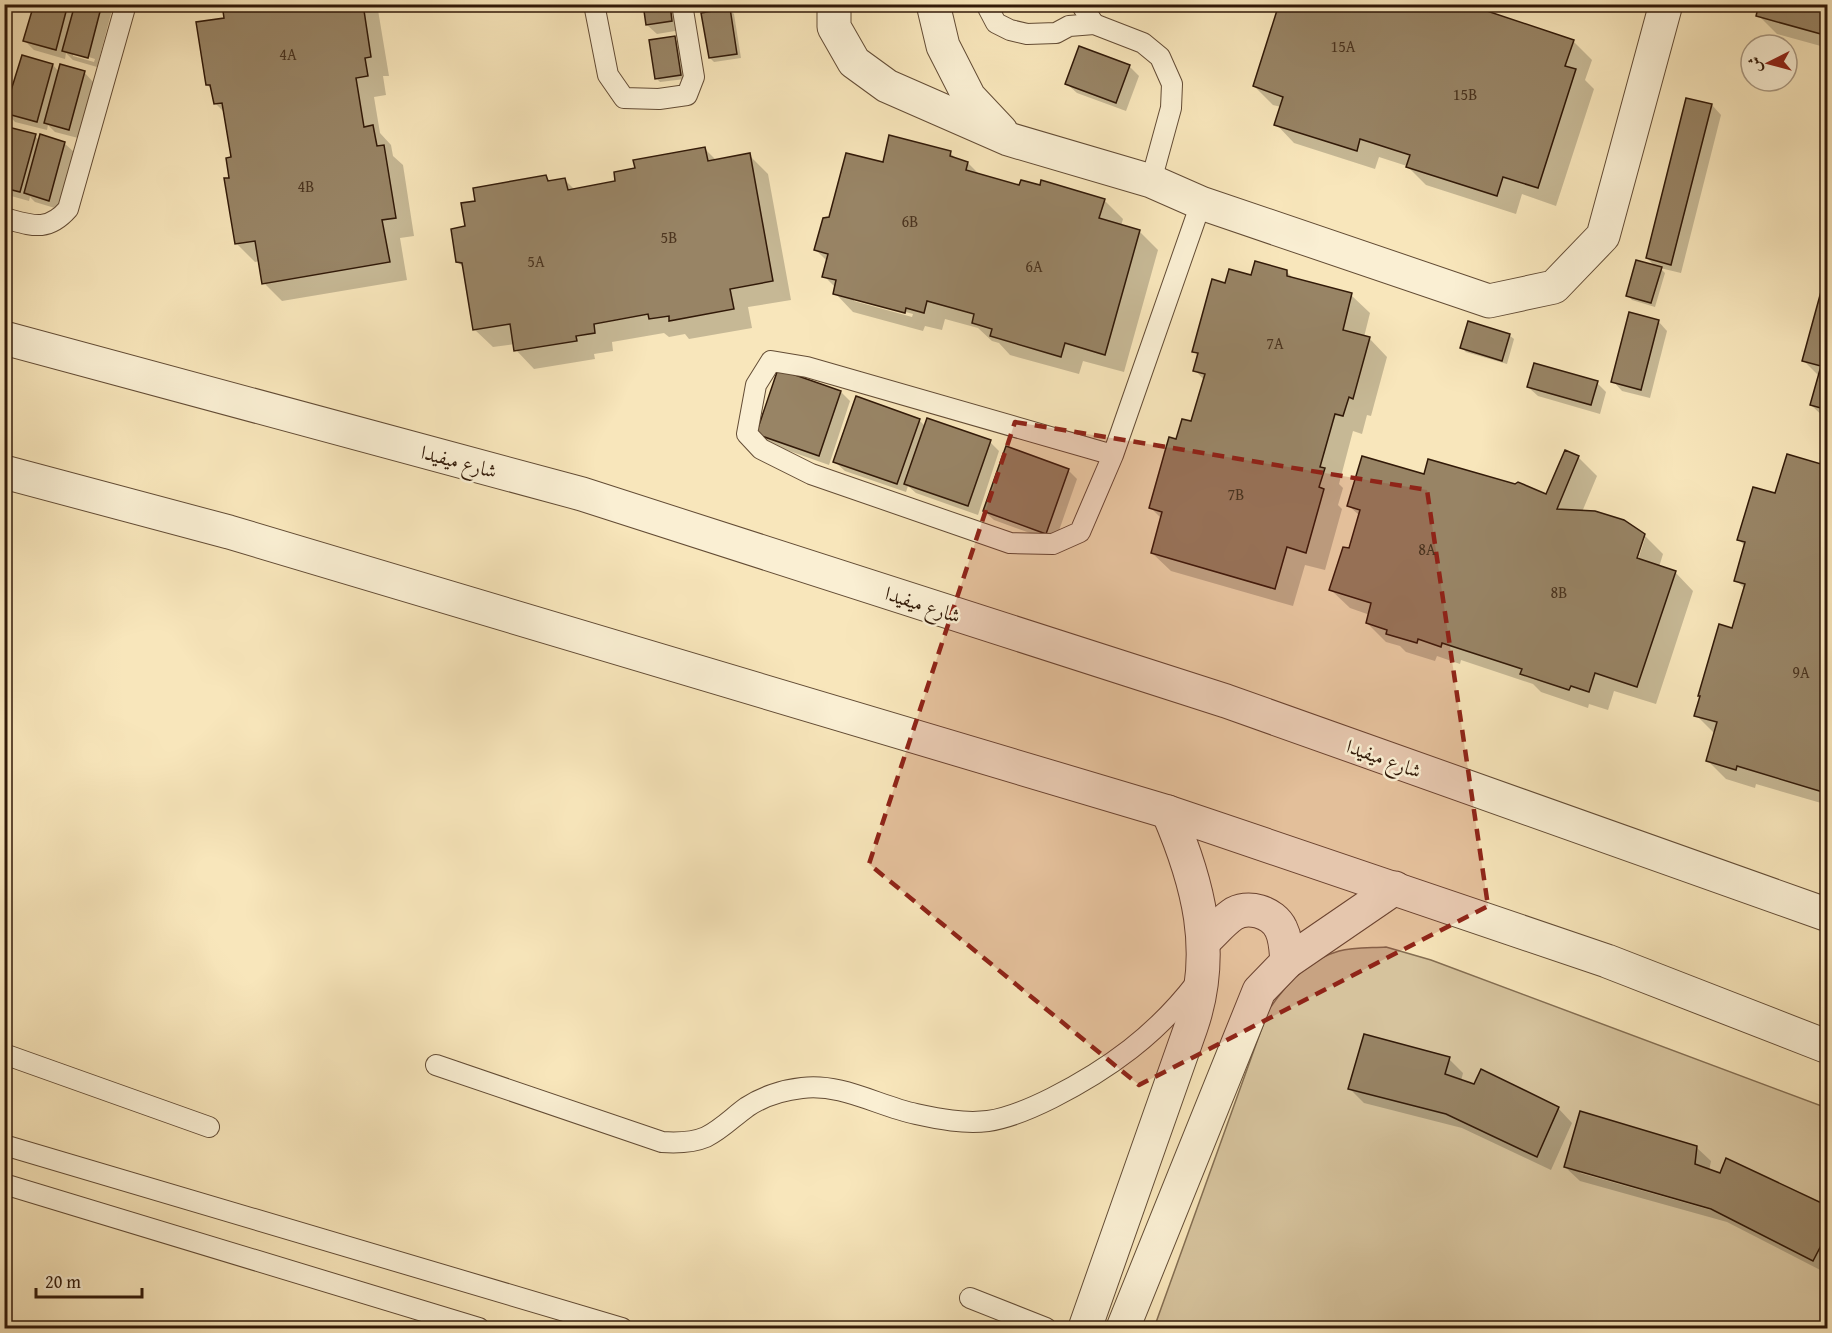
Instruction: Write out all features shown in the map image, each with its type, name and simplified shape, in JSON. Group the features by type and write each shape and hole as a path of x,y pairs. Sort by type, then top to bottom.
{"street":[{"path":"834,4 834,27 854,62 886,86 1008,139 1151,181 1201,203 1490,301 1554,286 1603,236 1666,4"},
{"path":"933,4 943,46 969,97 1008,139"},
{"name":"شارع ميفيدا","path":"4,338 582,494 1226,701 1827,915"},
{"path":"4,472 229,532 1168,812 1607,961 1827,1047"},
{"path":"1085,1329 1198,1007 1203,974 1204,941 1186,853 1168,812"},
{"path":"1123,1329 1259,991 1287,962 1395,888"},
{"path":"1204,941 1233,913 1251,909 1268,914 1281,927 1286,945 1287,962"}],"lane":[{"path":"4,218 34,226 44,225 61,217 68,209 126,4"},
{"path":"594,4 608,75 624,98 658,99 687,95 694,77 682,4"},
{"path":"986,4 996,23 1010,30 1027,34 1056,33 1070,26 1094,24 1143,43 1160,57 1172,84 1171,108 1151,181"},
{"path":"1082,4 1094,24"},
{"path":"1113,455 807,367 771,361 756,386 747,434 761,449 811,474 1010,543 1053,544 1080,532 1113,455 1201,203"},
{"path":"436,1065 662,1142 684,1143 705,1137 748,1107 774,1094 803,1088 832,1089 903,1112 945,1120 988,1121 1028,1110 1098,1073 1156,1028 1203,974"},
{"path":"4,1054 209,1127"},
{"path":"4,1145 622,1329"},
{"path":"4,1184 479,1329"},
{"path":"970,1298 1046,1329"}],"highlighted area":[{"path":"1015,422 1427,490 1488,906 1139,1085 869,864"}],"shaded area":[{"path":"1386,947 1431,960 1827,1108 1827,1328 1154,1328 1268,1011 1289,983 1307,967 1327,955 1356,948"}],"building":[{"path":"34,4 68,4 56,50 23,41"},
{"path":"75,4 102,4 88,58 62,51"},
{"path":"222,4 363,4 371,57 365,58 368,76 356,78 364,127 373,125 377,146 384,145 396,218 382,220 390,262 262,284 255,241 235,244 224,178 229,178 226,158 231,157 222,103 214,104 210,85 206,85 196,22 224,18"},
{"path":"643,4 670,4 672,21 646,25"},
{"path":"1279,4 1466,4 1574,40 1565,66 1576,69 1538,188 1503,177 1497,196 1406,167 1410,155 1360,139 1357,151 1274,125 1283,97 1253,86"},
{"path":"1759,4 1828,4 1828,36 1756,16"},
{"path":"730,8 737,54 709,58 701,13"},
{"path":"675,36 681,75 655,79 649,40"},
{"path":"1079,46 1130,65 1116,103 1065,84"},
{"path":"22,55 53,64 37,122 4,113"},
{"path":"60,64 85,71 69,130 44,123"},
{"path":"1686,98 1712,104 1671,265 1646,258"},
{"path":"4,126 36,134 20,192 4,188"},
{"path":"40,134 65,142 49,201 24,193"},
{"path":"889,135 951,151 950,156 968,162 966,170 1019,185 1021,180 1040,185 1041,180 1105,199 1099,218 1140,230 1105,355 1065,343 1061,357 990,336 992,329 972,323 974,314 927,301 924,313 906,308 905,313 833,294 836,280 822,277 828,254 814,250 823,218 829,217 846,153 883,162"},
{"path":"705,147 708,161 750,153 773,281 730,289 734,309 669,321 669,316 649,319 648,314 594,324 595,333 576,336 577,341 514,351 510,324 473,330 462,263 456,262 451,229 465,226 461,203 475,201 473,188 546,175 548,181 565,178 568,190 615,181 614,172 635,168 633,160"},
{"path":"1636,260 1662,267 1651,303 1626,296"},
{"path":"1255,261 1287,270 1287,276 1352,293 1343,330 1370,337 1353,399 1349,397 1343,416 1335,414 1320,467 1325,468 1319,487 1324,489 1306,553 1287,547 1275,589 1151,553 1162,512 1149,508 1169,437 1176,439 1182,419 1191,421 1205,374 1193,371 1198,353 1192,352 1212,279 1225,283 1229,269 1251,275"},
{"path":"1828,266 1828,410 1810,405 1821,366 1802,361"},
{"path":"1629,312 1659,320 1641,390 1611,382"},
{"path":"1468,321 1510,334 1502,361 1460,348"},
{"path":"1534,363 1598,381 1591,405 1527,387"},
{"path":"778,369 841,391 819,456 756,434"},
{"path":"856,396 920,419 897,484 833,462"},
{"path":"927,418 991,440 968,506 904,484"},
{"path":"1006,446 1069,469 1046,534 983,511"},
{"path":"1565,450 1579,456 1557,509 1595,511 1624,520 1645,534 1637,558 1676,571 1637,687 1595,673 1589,692 1571,686 1569,690 1520,674 1522,669 1442,643 1441,647 1418,639 1417,643 1386,634 1387,630 1366,623 1371,603 1329,590 1343,547 1349,548 1360,510 1347,506 1362,456 1424,474 1428,459 1515,484 1518,482 1546,494"},
{"path":"1787,454 1828,466 1826,793 1737,766 1736,770 1706,761 1717,722 1694,716 1719,624 1732,628 1745,584 1734,581 1745,542 1737,540 1753,487 1775,493"},
{"path":"1364,1034 1450,1057 1445,1074 1474,1084 1481,1069 1559,1107 1537,1157 1446,1114 1348,1089"},
{"path":"1580,1111 1697,1146 1695,1164 1720,1173 1726,1158 1828,1206 1828,1232 1813,1261 1711,1209 1564,1167"}]}
